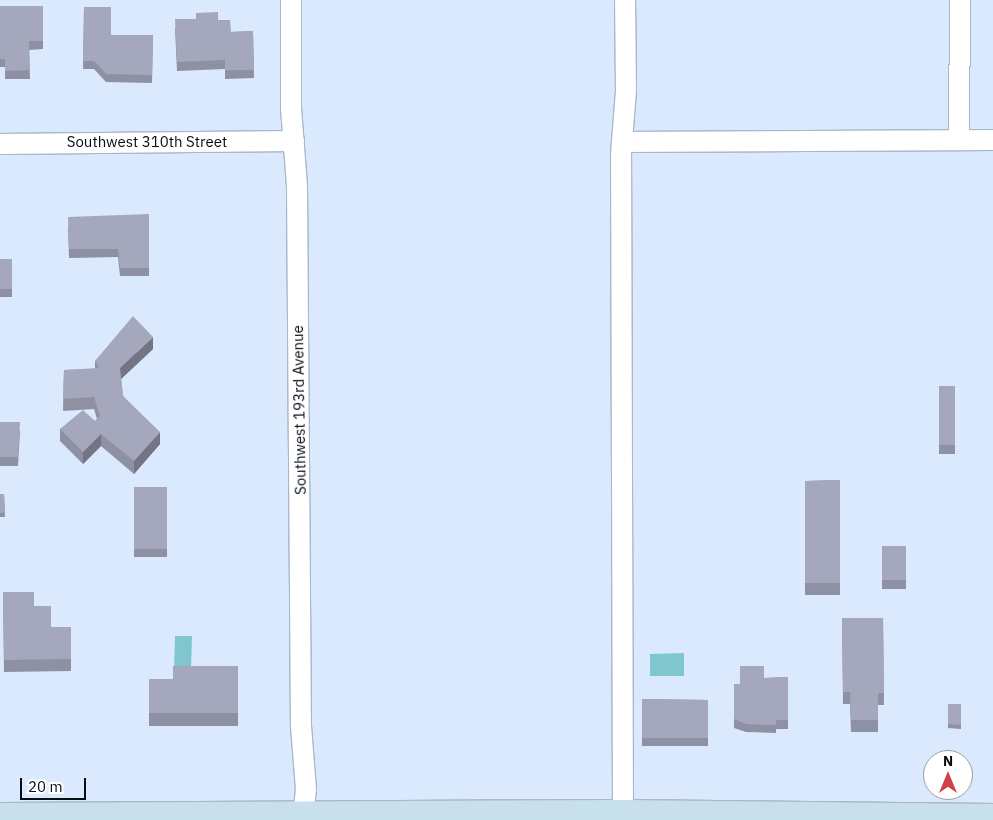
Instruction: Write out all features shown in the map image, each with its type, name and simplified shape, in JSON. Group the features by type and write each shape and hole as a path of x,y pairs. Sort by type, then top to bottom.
{"street":[{"name":"Southwest 193rd Avenue","path":"290,0 294,141 301,726 306,789 303,818"},
{"path":"623,814 622,142 626,90 625,0"},
{"path":"959,140 960,0"},
{"path":"622,142 993,140"},
{"name":"Southwest 310th Street","path":"0,144 294,141"},
{"path":"0,817 303,818 623,814 993,818"}],"shaded area":[{"path":"175,636 192,636 191,668 174,668"},
{"path":"684,653 684,676 650,676 650,654"}],"building":[{"path":"0,6 43,6 43,41 29,41 30,70 5,71 5,59 0,59"},
{"path":"84,7 111,7 111,35 153,35 152,75 106,74 94,61 83,61"},
{"path":"218,12 218,20 230,20 231,32 253,31 254,70 225,70 225,60 177,62 175,19 196,19 196,13"},
{"path":"149,214 149,268 120,268 118,249 69,249 68,217"},
{"path":"0,259 12,259 12,289 0,289"},
{"path":"133,316 153,337 120,368 123,396 160,432 134,461 101,434 83,452 60,429 83,410 95,421 100,416 94,397 63,399 64,370 99,368 95,361"},
{"path":"939,386 955,386 955,445 939,445"},
{"path":"0,422 20,422 18,457 0,457"},
{"path":"840,480 840,583 805,583 805,481"},
{"path":"134,487 167,487 167,549 134,549"},
{"path":"0,494 4,494 5,512 0,513"},
{"path":"882,546 906,546 906,580 882,580"},
{"path":"3,592 34,592 34,606 51,606 51,627 71,627 71,659 4,660"},
{"path":"842,618 883,618 884,693 878,693 878,720 851,720 850,692 843,692"},
{"path":"173,666 238,666 238,713 149,713 149,679 173,679"},
{"path":"740,666 764,666 764,678 788,677 788,720 776,720 776,725 770,725 746,724 734,719 734,684 740,684"},
{"path":"642,699 708,700 708,738 642,738"},
{"path":"948,704 961,704 961,725 948,724"}]}
